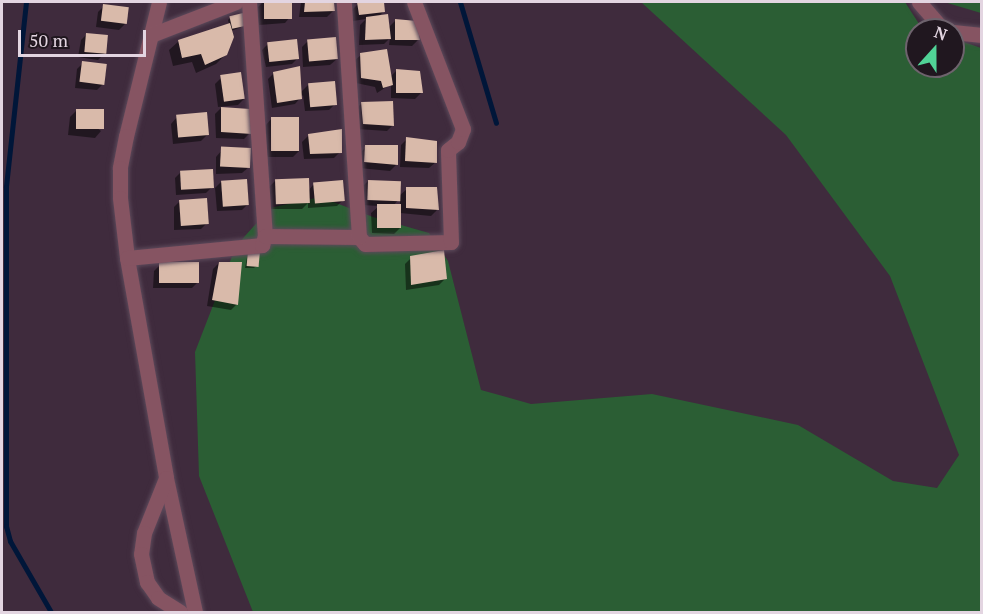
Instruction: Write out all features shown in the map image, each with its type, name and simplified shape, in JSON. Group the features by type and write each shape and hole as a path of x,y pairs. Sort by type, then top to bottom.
{"street":[{"path":"159,2 126,136 120,168 120,198 127,258 166,478 195,612"},
{"path":"152,35 236,2"},
{"path":"127,258 262,245 265,236 249,2"},
{"path":"344,2 359,237 365,244 451,243 448,150 458,142 463,129 414,2"},
{"path":"919,2 933,18"},
{"path":"965,33 981,35"},
{"path":"265,236 359,237"},
{"path":"166,478 144,533 141,554 147,582 158,598 180,612"}],"green space":[{"path":"641,2 905,2 915,18 905,18 905,78 965,78 965,42 981,48 981,612 253,612 199,476 195,352 236,246 270,208 320,197 373,217 429,233 448,261 481,390 531,404 652,394 798,425 893,481 937,488 959,455 890,276 786,135"},
{"path":"944,2 981,2 981,13"}],"building":[{"path":"264,2 292,2 292,19 264,19"},
{"path":"305,2 334,2 335,11 304,12"},
{"path":"357,2 384,2 385,12 359,15"},
{"path":"103,4 129,7 127,24 101,21"},
{"path":"243,13 246,26 232,29 229,16"},
{"path":"388,14 391,39 365,40 366,17"},
{"path":"395,19 417,21 420,40 395,40"},
{"path":"230,23 234,37 227,55 205,65 201,54 182,58 178,40"},
{"path":"86,33 108,35 106,54 84,52"},
{"path":"336,37 338,59 309,61 307,40"},
{"path":"297,39 299,59 269,62 267,42"},
{"path":"387,49 393,85 383,88 381,81 361,78 360,53"},
{"path":"82,61 107,64 104,85 79,82"},
{"path":"300,66 302,99 277,103 273,72"},
{"path":"396,69 420,71 423,93 396,93"},
{"path":"241,72 245,99 224,102 220,75"},
{"path":"335,81 337,105 310,107 308,83"},
{"path":"393,101 394,126 363,124 361,102"},
{"path":"221,107 250,109 252,134 221,132"},
{"path":"76,109 104,109 104,129 76,129"},
{"path":"207,112 209,135 178,138 176,115"},
{"path":"271,117 299,117 299,151 271,151"},
{"path":"342,129 342,153 310,154 308,134"},
{"path":"406,137 437,141 437,163 405,161"},
{"path":"365,145 398,145 398,165 364,162"},
{"path":"221,146 251,148 250,168 220,166"},
{"path":"213,169 214,188 181,190 180,171"},
{"path":"309,178 310,203 276,204 275,179"},
{"path":"247,179 249,205 223,207 221,181"},
{"path":"343,180 345,201 315,204 313,183"},
{"path":"368,180 401,181 400,201 367,200"},
{"path":"406,187 437,187 439,210 406,208"},
{"path":"207,198 209,224 181,226 179,200"},
{"path":"377,204 401,204 401,228 377,228"},
{"path":"248,250 260,251 259,267 247,266"},
{"path":"444,250 447,279 411,285 410,256"},
{"path":"159,262 199,262 199,283 159,283"},
{"path":"219,262 242,262 238,305 212,300"}],"waterway":[{"path":"26,2 6,187 6,526 10,541 51,612"},
{"path":"460,2 496,123"}]}
